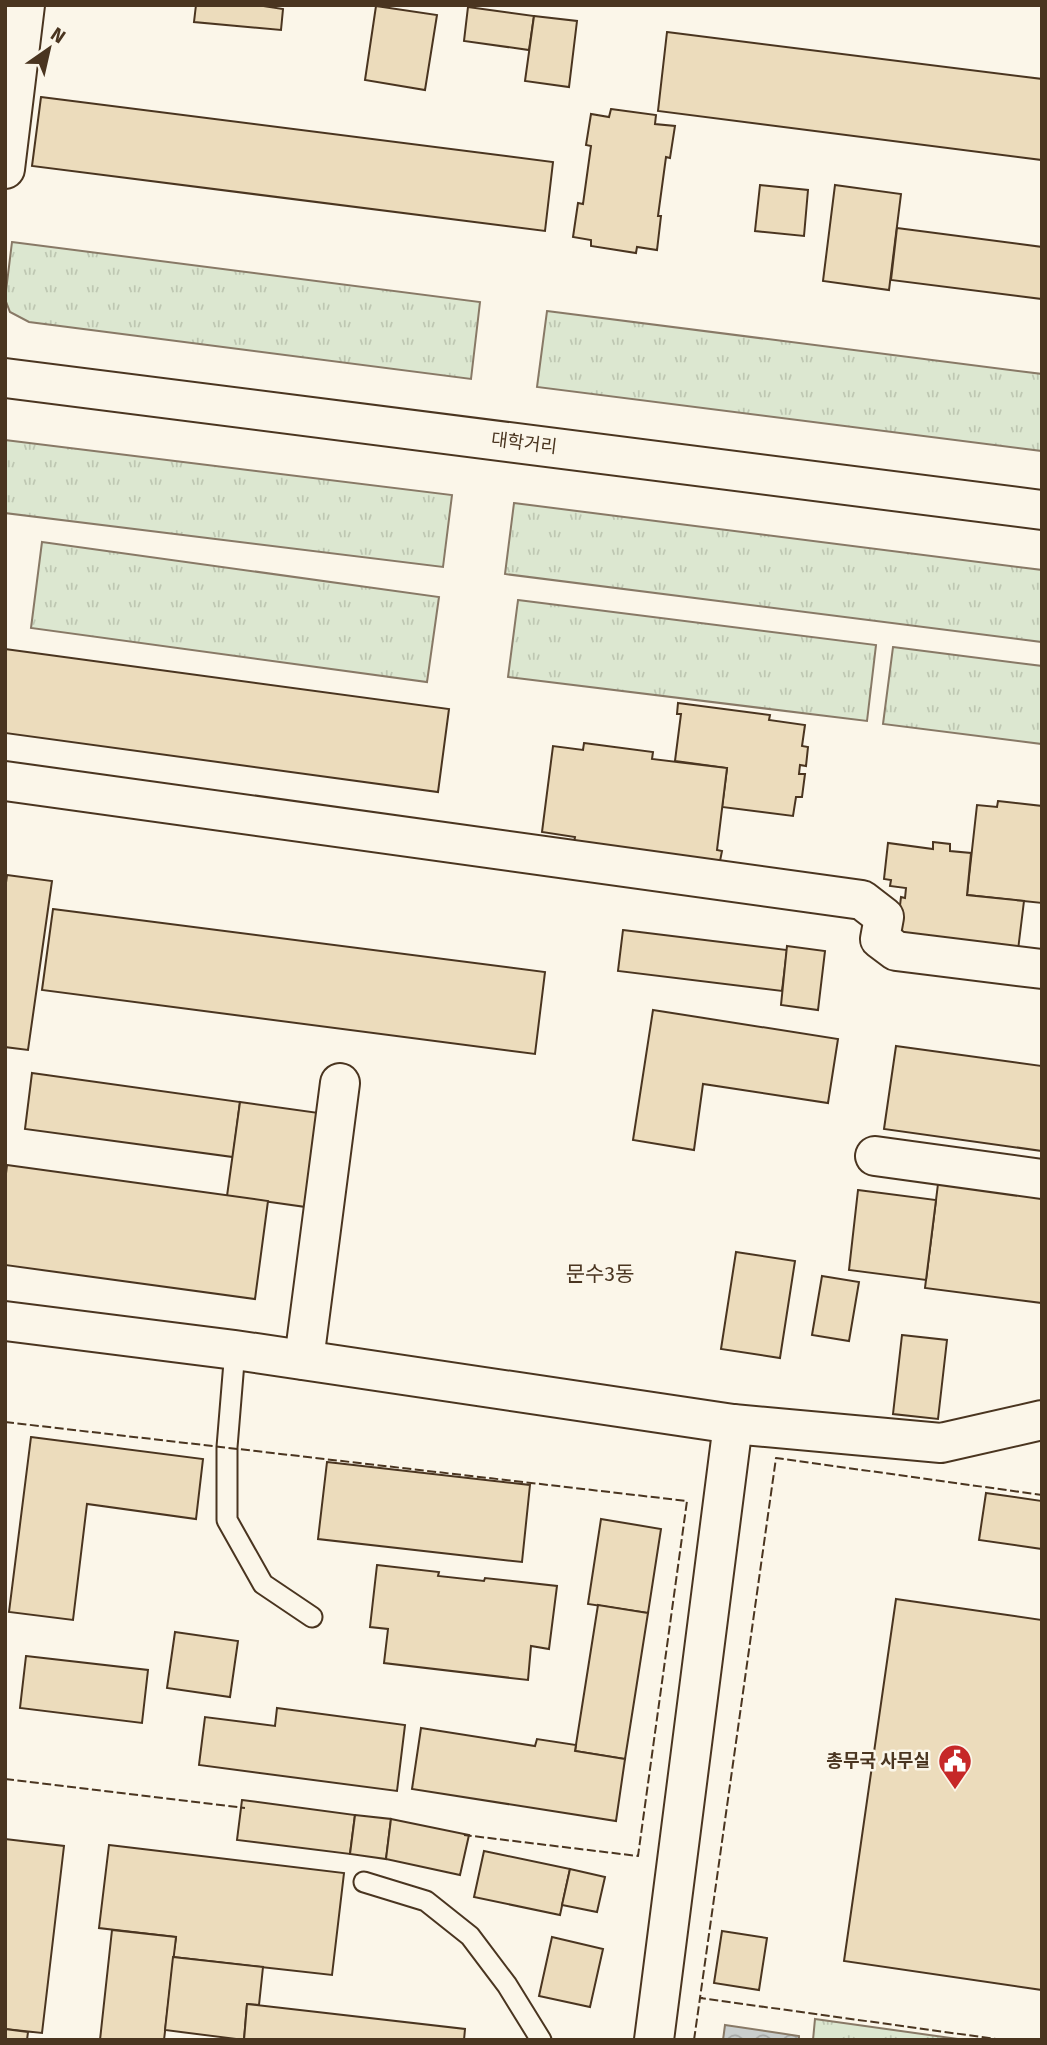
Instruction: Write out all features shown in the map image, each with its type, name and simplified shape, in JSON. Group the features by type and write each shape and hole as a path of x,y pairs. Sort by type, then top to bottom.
{"street":[{"path":"5,169 25,5"},
{"name":"대학거리","path":"5,378 1042,510"},
{"path":"5,781 862,900 884,917 880,939 897,951 1042,969"},
{"path":"304,1360 340,1083"},
{"path":"875,1156 1042,1179"},
{"path":"5,1321 235,1349 733,1424 941,1443 1042,1420"},
{"path":"654,2040 733,1424"}],"lane":[{"path":"235,1349 227,1447 227,1520 263,1584 312,1617"},
{"path":"364,1882 426,1901 470,1936 507,1985 541,2040"}],"green space":[{"path":"12,242 480,302 471,379 29,322 10,312 5,299"},
{"path":"547,311 1042,374 1042,451 537,387"},
{"path":"5,440 452,495 443,567 5,513"},
{"path":"514,503 1042,570 1042,642 505,574"},
{"path":"42,542 439,597 427,682 31,628"},
{"path":"518,600 876,645 867,721 508,677"},
{"path":"893,647 1042,666 1042,744 883,724"},
{"path":"815,2019 965,2040 813,2040"}],"water":[{"path":"725,2025 799,2036 799,2040 723,2040"}],"building":[{"path":"196,5 257,5 283,9 281,30 194,22"},
{"path":"376,6 437,15 425,90 365,80"},
{"path":"468,7 534,16 529,50 464,41"},
{"path":"534,16 577,21 569,87 525,81"},
{"path":"667,32 1042,79 1042,160 658,111"},
{"path":"41,97 553,162 545,231 32,166"},
{"path":"611,109 656,115 655,124 675,126 670,158 666,157 658,216 661,216 657,250 637,247 636,253 591,246 591,240 573,237 578,203 583,204 591,146 586,145 591,114 609,117"},
{"path":"760,185 808,190 804,236 755,231"},
{"path":"835,185 901,194 889,290 823,281"},
{"path":"897,228 1042,247 1042,299 891,280"},
{"path":"5,649 449,709 438,792 5,733"},
{"path":"678,703 770,715 769,720 805,725 802,746 808,747 806,766 800,765 799,774 805,774 802,797 796,797 793,816 722,807 727,768 675,761 681,714 677,714"},
{"path":"584,743 653,752 652,759 727,768 717,850 722,851 720,861 574,842 575,837 542,832 553,746 583,750"},
{"path":"998,801 1042,806 1042,903 967,895 977,805 997,807"},
{"path":"933,842 950,844 950,851 971,853 967,895 1024,901 1018,950 901,937 897,931 901,897 905,898 906,888 890,886 891,880 884,879 888,843 933,849"},
{"path":"7,875 52,881 28,1050 5,1047"},
{"path":"53,909 545,972 535,1054 42,990"},
{"path":"623,930 787,950 782,991 618,971"},
{"path":"787,946 825,951 818,1010 781,1005"},
{"path":"653,1010 838,1039 828,1103 703,1084 694,1150 633,1140"},
{"path":"896,1046 1042,1066 1042,1151 884,1129"},
{"path":"32,1073 240,1102 233,1157 25,1129"},
{"path":"240,1102 326,1114 313,1208 227,1196"},
{"path":"7,1165 268,1201 255,1299 5,1265"},
{"path":"938,1184 1042,1197 1042,1303 925,1288"},
{"path":"858,1190 936,1200 926,1280 849,1270"},
{"path":"736,1252 795,1261 780,1358 721,1349"},
{"path":"822,1276 859,1282 849,1341 812,1335"},
{"path":"902,1335 947,1340 938,1419 893,1414"},
{"path":"31,1437 203,1459 196,1519 87,1504 73,1620 9,1612"},
{"path":"327,1462 530,1485 522,1562 318,1539"},
{"path":"986,1493 1042,1501 1042,1549 979,1540"},
{"path":"601,1519 661,1529 648,1613 588,1604"},
{"path":"377,1565 439,1572 438,1576 557,1586 549,1649 531,1646 528,1680 384,1663 388,1629 370,1627"},
{"name":"총무국 사무실","path":"896,1599 1042,1620 1042,1990 844,1961"},
{"path":"598,1605 648,1613 625,1759 575,1751"},
{"path":"175,1632 238,1641 230,1697 167,1688"},
{"path":"26,1656 148,1670 142,1723 20,1708"},
{"path":"277,1708 405,1725 397,1791 199,1765 205,1717 275,1726"},
{"path":"421,1728 535,1746 537,1739 576,1745 575,1751 625,1759 616,1821 412,1789"},
{"path":"242,1800 355,1815 350,1854 237,1840"},
{"path":"355,1815 391,1819 386,1859 350,1854"},
{"path":"391,1819 469,1835 460,1875 386,1859"},
{"path":"5,1839 64,1846 42,2033 5,2029"},
{"path":"109,1845 344,1873 332,1975 173,1957 176,1937 99,1928"},
{"path":"484,1851 570,1869 560,1915 474,1897"},
{"path":"570,1869 605,1877 597,1912 562,1905"},
{"path":"112,1930 176,1937 164,2040 100,2040"},
{"path":"722,1931 767,1938 759,1990 714,1983"},
{"path":"552,1937 603,1949 590,2007 539,1996"},
{"path":"173,1957 263,1967 259,2005 247,2004 244,2040 165,2030"},
{"path":"247,2004 465,2029 464,2040 244,2040"},
{"path":"5,2029 28,2032 27,2040 5,2040"}],"fence":[{"path":"5,1422 687,1501 638,1856 464,1835"},
{"path":"1003,2040 700,1998 776,1458 1042,1495"},
{"path":"5,1779 245,1808"},
{"path":"694,2040 700,1998 703,1998"}],"place":[{"name":"총무국 사무실","path":"955,1791"}],"district":[{"name":"문수3동","path":"600,1274"}]}
